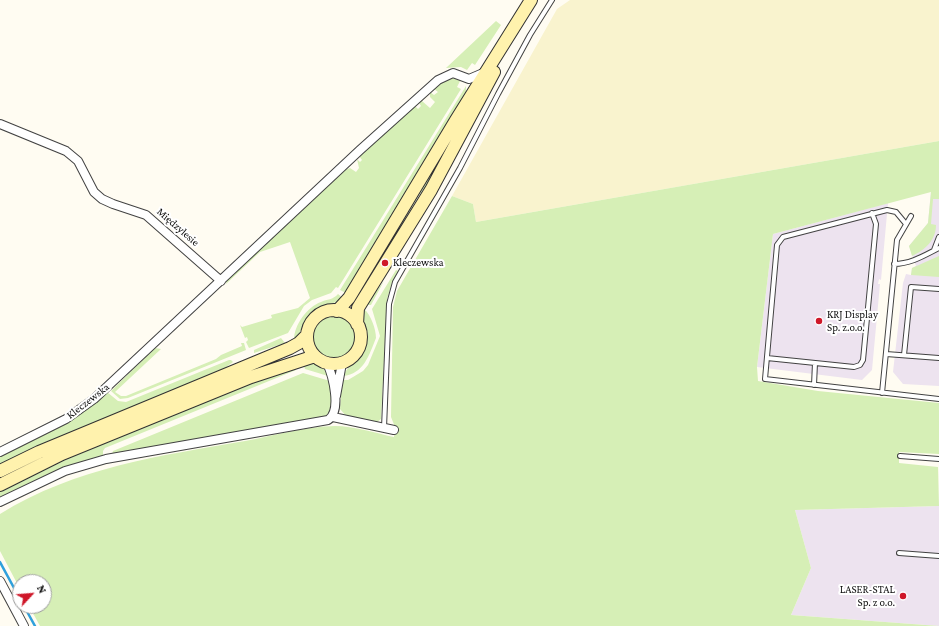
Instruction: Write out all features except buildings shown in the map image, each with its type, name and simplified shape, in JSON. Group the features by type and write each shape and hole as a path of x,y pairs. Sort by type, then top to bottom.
{"main road":[{"path":"357,324 349,315 337,310 323,312 317,316 312,321 307,335 309,346 315,356 326,363 342,362 355,354 361,338 357,324 358,308 431,190 531,0"},
{"path":"337,310 349,298 472,93 514,30"},
{"name":"Kleczewska","path":"0,471 45,449 290,348 299,343 307,335"},
{"path":"0,485 50,459 251,377 315,356"}],"street":[{"path":"472,93 469,78 476,77 486,71"},
{"name":"Kleczewska","path":"0,452 66,419 94,399 438,80 453,73 469,78"},
{"name":"Międzylesie","path":"0,124 66,151 78,161 94,192 102,199 146,215 221,280"},
{"path":"333,417 342,362"},
{"path":"326,363 332,378 335,399"},
{"path":"0,502 65,471 106,459 328,420 333,417 394,430"},
{"path":"0,581 24,626"}],"lane":[{"path":"384,428 389,304 395,282 460,168 530,35 552,0"},
{"path":"906,224 892,210 872,213 783,237 780,240 777,245 764,379 939,399"},
{"path":"766,358 854,367 860,365 863,360 876,224 872,213"},
{"path":"882,393 897,240 911,216"},
{"path":"934,250 939,237"},
{"path":"894,264 902,264 914,260 939,248"},
{"path":"904,355 911,287 939,289"},
{"path":"886,354 939,358"},
{"path":"814,385 815,363"},
{"path":"900,456 939,459"},
{"path":"899,553 939,556"}],"shaded area":[{"path":"570,0 939,0 939,141 476,222 473,204 452,196 557,9"},
{"path":"939,189 939,386 903,384 893,372 903,283 906,274 911,275 912,268 916,266 909,246 928,223 931,191"},
{"path":"888,203 881,280 879,279 878,284 880,284 872,370 862,380 757,367 773,234"},
{"path":"939,506 939,626 791,615 811,568 795,510"}],"green space":[{"path":"496,21 501,25 475,65 472,63 467,70 461,67 446,68"},
{"path":"492,66 430,181 419,195 357,300 354,298"},
{"path":"454,78 460,81 457,87 461,89 338,288 336,287 331,293 312,300 304,306 288,333 249,348 246,342 248,340 247,337 245,338 240,325 242,327 272,318 271,315 298,308 310,298 290,242 260,252 226,284 227,280 345,170 350,168 356,172 359,168 357,159 360,162 362,160 359,156 414,105 418,109 421,106 418,101 422,101 430,108 435,102 430,97 430,92 434,95 438,92 434,89 444,81"},
{"path":"466,86 466,93 346,293 340,290"},
{"path":"939,141 939,199 933,199 931,224 936,225 936,230 929,244 917,254 912,256 909,246 928,223 931,192 773,234 757,367 758,381 818,391 939,403 939,454 899,452 899,463 938,467 939,506 795,510 811,568 791,615 939,626 40,626 33,614 52,614 52,574 12,574 0,551 0,514 29,498 58,485 88,474 150,458 324,426 357,428 394,437 395,427 391,417 393,307 397,291 452,196 473,204 476,222"},
{"path":"939,256 939,277 911,275 912,268"},
{"path":"396,270 399,271 392,282 387,299 381,419 377,422 346,416 340,409 342,380 348,380 363,371 368,365 380,336 372,309"},
{"path":"384,281 371,305 366,305"},
{"path":"338,294 343,298 314,311 294,340 296,328 306,312 316,304"},
{"path":"364,309 373,322 376,338 365,363 361,368 356,372 343,376 362,353 366,343 367,339 363,318"},
{"path":"334,316 349,322 355,337 349,352 334,358 319,352 313,337 319,322"},
{"path":"281,338 285,343 254,353 254,350"},
{"path":"241,343 244,343 246,350 128,398 120,399 111,391 155,348 161,349 115,392 121,396 126,396 216,359 221,355 242,346"},
{"path":"229,360 233,362 222,370 0,466 0,456 70,421 107,392 118,401 126,402"},
{"path":"310,363 321,366 328,376 305,369 303,364"},
{"path":"294,367 296,370 105,448 103,451 103,456 44,476 0,498 0,490 37,470 240,386"},
{"path":"303,373 330,381 332,409 326,416 112,454 113,451"}],"waterway":[{"path":"0,562 12,584"},
{"path":"28,614 35,626"}],"place":[{"name":"Kleczewska","path":"385,263"},
{"name":"KRJ Display Sp. z.o.o.","path":"819,321"},
{"name":"LASER-STAL Sp. z o.o.","path":"903,596"}]}
